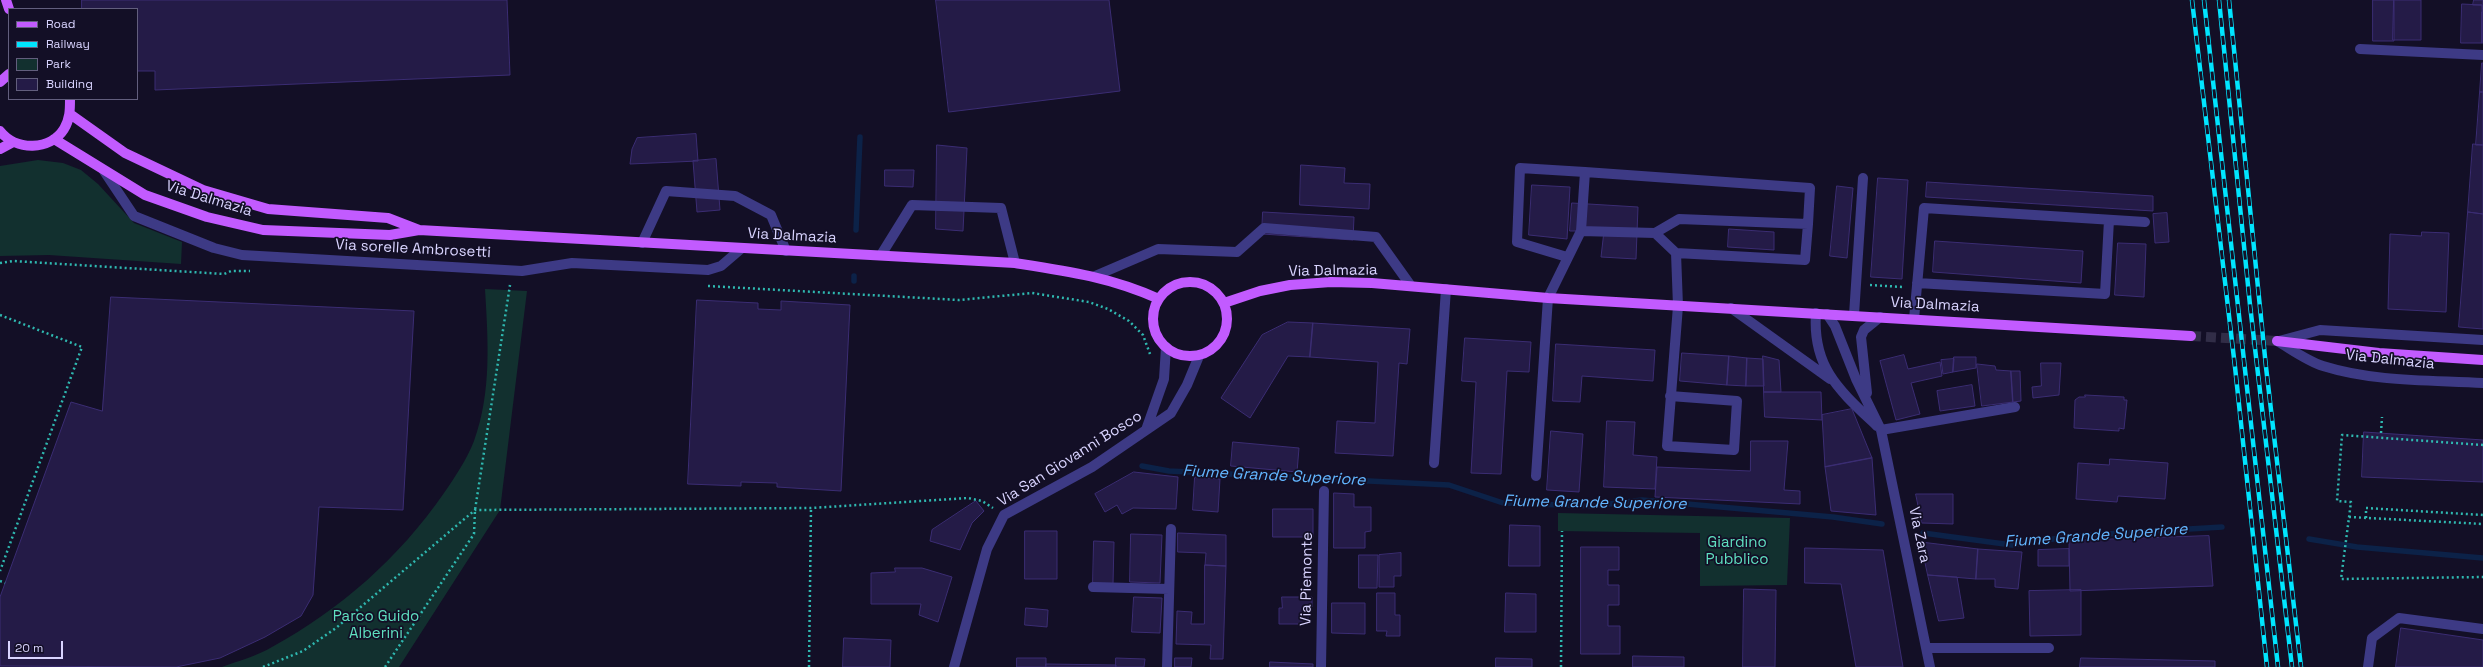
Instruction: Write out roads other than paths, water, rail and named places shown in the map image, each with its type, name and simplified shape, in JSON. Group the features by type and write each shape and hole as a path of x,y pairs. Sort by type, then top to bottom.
{"main road":[{"path":"0,81 8,75"},
{"path":"0,131 12,142 27,146 40,145 54,139 64,129 70,114 70,100"},
{"name":"Via Dalmazia","path":"70,114 125,153 203,190 268,208 388,218 419,230"},
{"name":"Via Dalmazia","path":"54,139 104,171 152,197 207,217 263,230 390,235 419,230 1014,263 1096,276 1130,286 1159,299"},
{"path":"0,149 12,142"},
{"path":"1193,282 1214,290 1224,303 1228,319 1224,335 1214,349 1199,356 1181,356 1166,347 1156,333 1153,324 1155,306 1159,299 1170,288 1193,282"},
{"name":"Via Dalmazia","path":"1224,303 1260,291 1290,285 1331,282 1411,286 1548,298 2191,336"},
{"name":"Via Dalmazia","path":"2277,341 2379,353 2483,360"}],"street":[{"path":"2360,49 2483,55"},
{"path":"1568,257 1517,242 1520,168 1810,188 1805,260 1676,253 1656,233"},
{"name":"Via sorelle Ambrosetti","path":"104,171 134,216 214,248 242,255 522,271 572,262 708,270 721,266 742,248"},
{"path":"1536,476 1548,298 1580,231 1585,172"},
{"path":"1854,315 1863,178"},
{"path":"642,243 666,191 735,196 771,215 786,251"},
{"path":"881,256 912,205 1001,208 1014,263"},
{"path":"1914,319 1924,208 2145,222"},
{"path":"1580,231 1656,233 1679,219 1808,224"},
{"path":"1917,286 2105,294 2109,220"},
{"path":"1096,276 1158,249 1237,252 1264,228 1376,237 1411,286"},
{"path":"1670,396 1737,401 1734,450 1667,446 1670,396 1678,306 1676,253"},
{"path":"1434,462 1446,289"},
{"path":"1731,308 1834,381 1881,430 2016,407"},
{"path":"1821,313 1815,328 1818,353 1834,381"},
{"name":"Via Zara","path":"1821,313 1835,326 1854,374 1868,399 1881,430 1930,667"},
{"name":"Via Zara","path":"1868,399 1862,362 1861,337 1864,330 1880,317"},
{"name":"Via Dalmazia","path":"2277,341 2320,330 2483,340"},
{"name":"Via Dalmazia","path":"2277,341 2321,365 2379,377 2483,383"},
{"path":"1146,431 1164,379 1166,347"},
{"name":"Via San Giovanni Bosco","path":"954,667 987,549 1004,515 1092,467 1171,413 1187,386 1199,356"},
{"name":"Via Piemonte","path":"1321,667 1324,491"},
{"path":"1167,667 1171,529"},
{"path":"1092,587 1169,589"},
{"path":"2368,667 2372,638 2399,618 2483,629"},
{"path":"1926,648 2049,648"}],"waterway":[{"path":"856,230 860,137"},
{"path":"854,276 854,281"},
{"name":"Fiume Grande Superiore","path":"1142,466 1169,471 1449,485 1503,503 1593,506 1642,500 1833,517 1882,524"},
{"name":"Fiume Grande Superiore","path":"1923,533 2012,545 2074,536 2222,527"},
{"name":"Fiume Grande Superiore","path":"2309,539 2357,547 2483,558"}],"tunnel":[{"path":"2191,336 2277,341"}],"railway":[{"path":"2192,0 2235,367 2267,667"},
{"path":"2204,0 2278,667"},
{"path":"2219,0 2250,305 2292,667"},
{"path":"2229,0 2266,367 2301,667"}],"park label":[{"name":"Giardino Pubblico","path":"1737,552"},
{"name":"Parco Guido Alberini","path":"376,626"}]}
